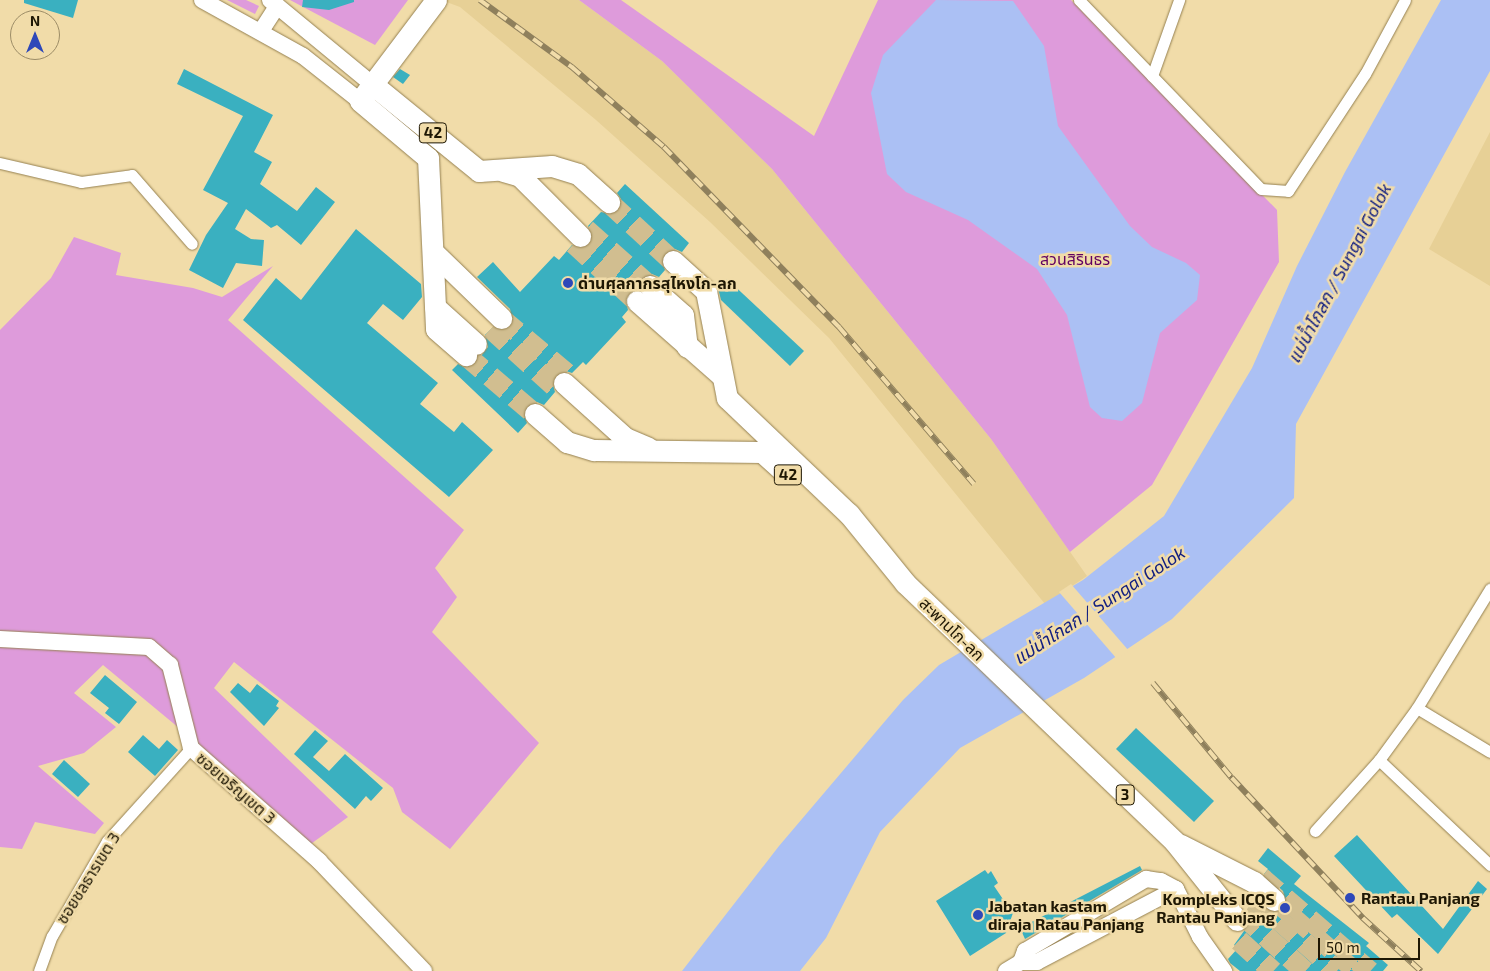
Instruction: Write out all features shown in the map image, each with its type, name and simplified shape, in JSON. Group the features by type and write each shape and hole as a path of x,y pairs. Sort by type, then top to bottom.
{"highway":[{"path":"366,92 436,0"},
{"name":"42","path":"366,92 479,171 552,166 605,207"},
{"name":"42","path":"366,92 428,158 436,329 471,350 435,307"},
{"name":"42","path":"498,170 520,176 561,217 578,221 580,236 498,170"},
{"path":"433,252 488,316"},
{"path":"654,283 709,313"},
{"path":"654,283 685,332 722,376"},
{"path":"654,283 685,332"},
{"name":"42","path":"654,283 706,291 727,398 849,514 899,576"},
{"name":"42","path":"564,382 655,451 625,438 564,382"},
{"name":"42","path":"539,410 594,450 762,452 899,576"},
{"name":"สะพานโก-ลก","path":"899,576 999,674"},
{"name":"3","path":"999,674 1075,749 1174,841 1203,880 1250,915 1254,882 1174,841"},
{"name":"3","path":"1204,858 1242,867 1261,877"}],"main road":[{"path":"202,0 261,31 366,92"},
{"path":"261,31 273,3 366,92"},
{"name":"ซอยเจริญเขต 3","path":"0,639 148,646 170,665 191,748 319,861 424,971"},
{"path":"1021,962 1025,951 1146,879 1161,881 1176,889 1200,938 1224,971"},
{"path":"1006,971 1021,962 1038,962 1176,889"}],"street":[{"path":"1079,0 1261,189 1288,191 1365,74 1405,0"},
{"path":"1152,76 1179,0"},
{"path":"0,163 81,182 132,175 192,244"},
{"path":"1315,832 1379,760 1417,708 1490,589"},
{"path":"1417,708 1490,752"},
{"name":"ซอยชลธารเขต 3","path":"39,971 52,936 107,842 191,748"},
{"path":"1379,760 1490,864"}],"shaded area":[{"path":"441,0 579,0 662,61 772,169 991,439 1087,576 1045,604 829,338 710,222 596,120 460,7"},
{"path":"1490,132 1490,286 1429,249"}],"green space":[{"path":"227,0 246,0 259,6 255,14"},
{"path":"290,0 408,0 375,45"},
{"name":"สวนสิรินธร","path":"579,0 621,0 814,136 878,0 1071,0 1277,210 1279,262 1152,485 1070,552 991,439 772,169 662,61"},
{"path":"74,237 121,253 116,275 193,288 222,297 273,266 228,320 464,530 435,568 457,597 432,632 539,743 450,849 402,812 393,788 234,662 214,688 348,817 308,846 179,728 103,665 74,693 116,727 84,753 38,766 104,823 95,834 35,822 22,849 0,847 0,330 51,278"}],"water":[{"path":"936,0 1013,1 1044,46 1058,126 1130,226 1152,247 1186,263 1200,275 1197,300 1160,333 1142,403 1122,421 1102,418 1090,407 1067,315 1037,269 968,220 906,192 887,174 871,93 883,55"},
{"name":"แม่น้ำโกลก / Sungai Golok","path":"1441,0 1490,0 1490,71 1296,424 1294,498 1172,619 1084,678 960,748 880,832 826,938 800,971 682,971 779,846 903,700 939,665 1083,580 1164,516 1252,368 1297,266 1345,172"}],"pier":[{"path":"1071,584 1129,651 1117,659 1059,592"}],"building":[{"path":"24,0 78,0 73,18 60,14 60,10 47,10 24,3"},
{"path":"303,0 354,0 354,2 329,10 302,7"},
{"path":"184,69 273,115 254,152 272,162 260,184 297,211 316,187 335,202 301,245 277,225 271,228 246,209 235,229 251,239 264,240 262,266 236,263 223,288 189,270 206,235 228,203 203,190 243,116 177,84"},
{"path":"400,69 410,75 403,84 393,77"},
{"path":"625,184 689,243 682,252 675,249 664,252 661,259 665,270 659,277 652,274 641,277 638,289 628,292 625,298 628,310 622,317 626,322 586,365 583,362 572,373 566,371 555,374 552,381 555,392 544,405 537,402 526,405 523,412 527,423 518,433 452,370 458,364 464,367 475,364 488,347 485,335 493,327 504,330 513,322 510,309 477,277 493,262 520,292 554,256 559,260 572,245 583,248 589,244 592,233 588,226 601,212 612,214 619,210 621,199 617,193"},
{"path":"356,229 421,284 422,297 403,320 383,304 367,323 438,383 420,404 454,432 462,422 493,450 449,497 243,320 276,278 301,300"},
{"path":"727,279 804,351 790,366 721,300 718,288"},
{"path":"105,675 137,702 119,724 105,713 109,708 90,693"},
{"path":"238,683 250,693 257,684 279,701 276,706 279,708 264,726 230,692"},
{"path":"1136,728 1214,801 1194,822 1116,749"},
{"path":"315,730 328,741 313,757 329,771 345,754 383,788 371,801 366,796 355,809 294,754"},
{"path":"143,735 159,749 167,740 178,750 155,776 128,752"},
{"path":"64,760 90,784 78,797 52,774"},
{"path":"1357,835 1443,929 1478,881 1487,889 1438,954 1397,914 1392,918 1334,856"},
{"name":"Kompleks ICQS Rantau Panjang","path":"1268,848 1301,876 1294,884 1369,943 1366,946 1388,965 1383,971 1240,971 1230,963 1228,959 1238,948 1234,945 1249,924 1246,911 1255,900 1272,912 1278,912 1286,903 1283,891 1264,874 1268,869 1258,861"},
{"path":"1140,866 1142,870 1025,939 1020,928"},
{"name":"Jabatan kastam diraja Ratau Panjang","path":"985,870 988,874 991,871 998,883 994,886 1009,908 1014,910 1006,933 970,956 936,901"}],"tunnel":[{"path":"609,202 673,261"},
{"path":"586,229 650,286"},
{"path":"574,243 637,301"},
{"path":"501,318 570,376"},
{"path":"491,328 558,389"},
{"path":"466,355 535,414"},
{"path":"1261,877 1370,971"},
{"path":"1256,899 1337,971"},
{"path":"1274,900 1356,971"},
{"path":"1242,914 1305,971"},
{"path":"1239,940 1273,971"}],"railway":[{"path":"480,0 572,67 664,147 839,327 974,484"},
{"path":"1153,683 1232,778 1363,918 1421,971"}],"place":[{"name":"ด่านศุลกากรสุไหงโก-ลก","path":"568,283"},
{"name":"Rantau Panjang","path":"1350,898"},
{"name":"Kompleks ICQS Rantau Panjang","path":"1285,908"},
{"name":"Jabatan kastam diraja Ratau Panjang","path":"978,915"}]}
